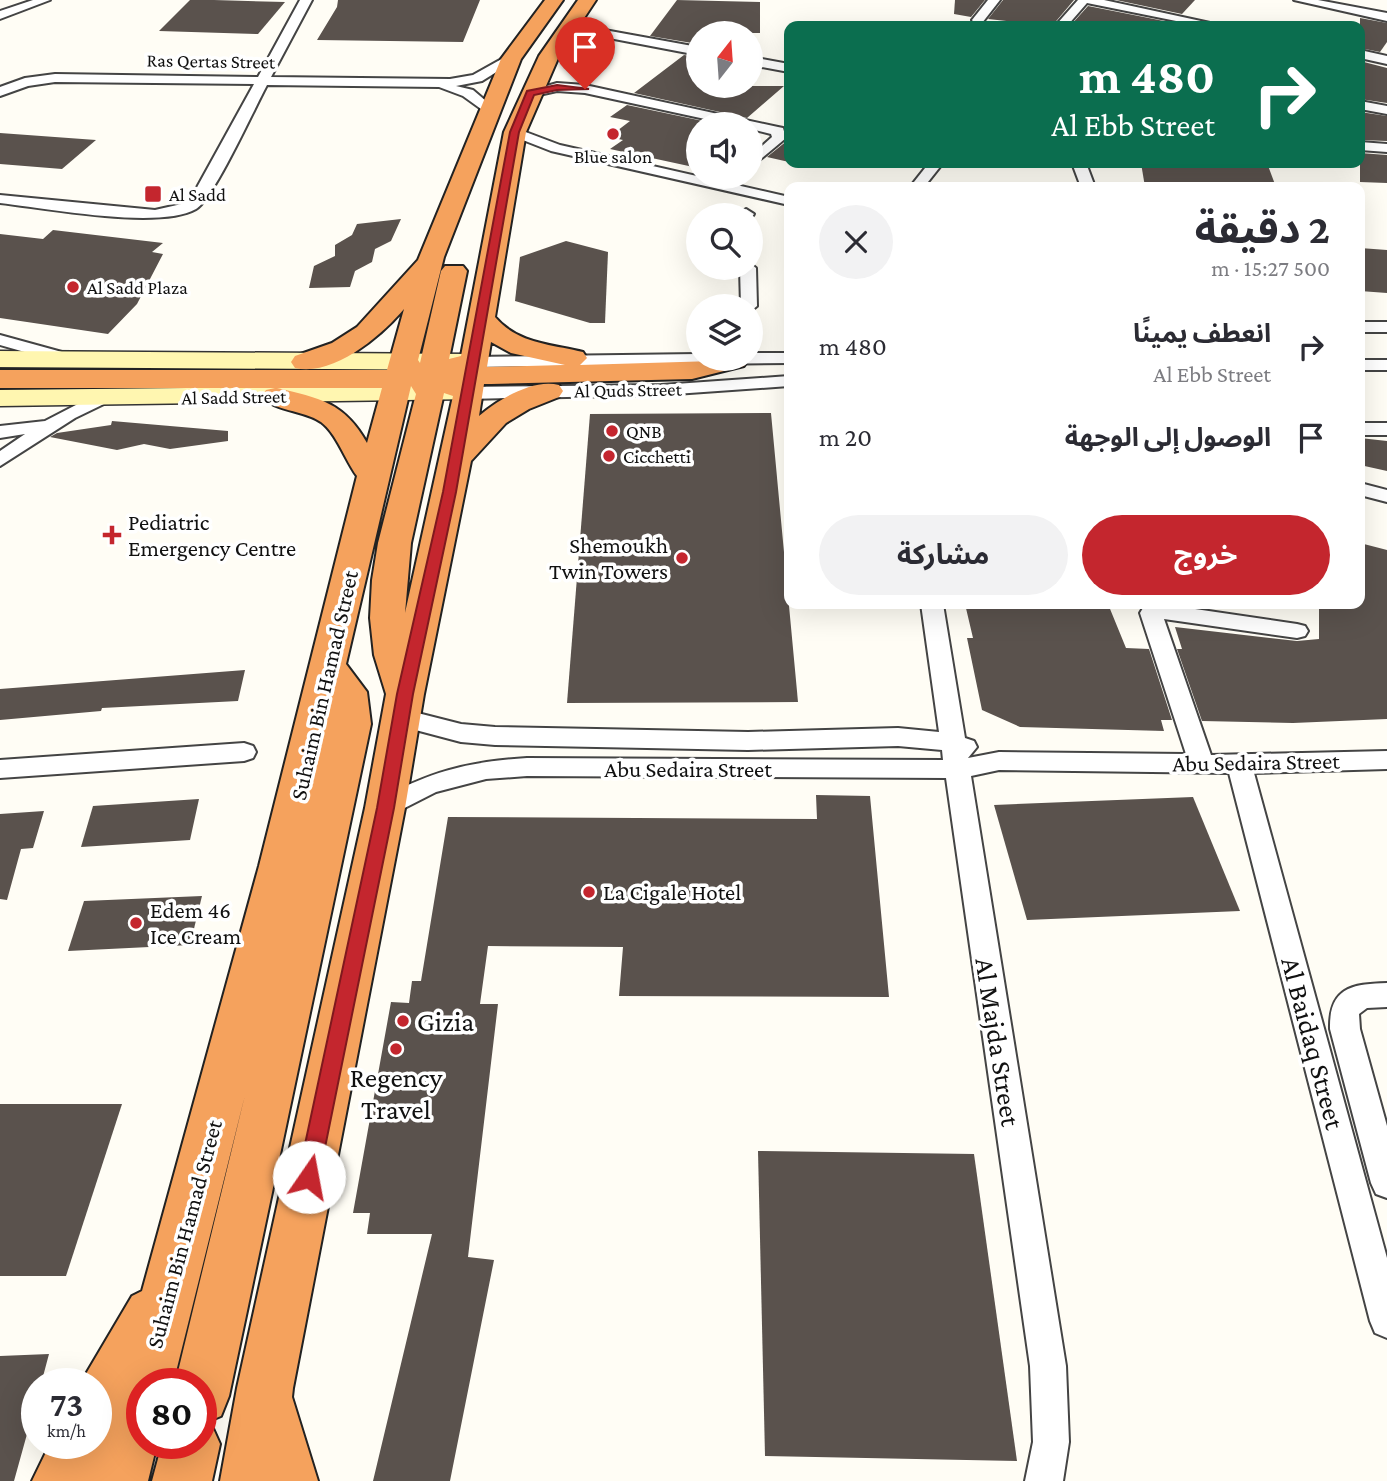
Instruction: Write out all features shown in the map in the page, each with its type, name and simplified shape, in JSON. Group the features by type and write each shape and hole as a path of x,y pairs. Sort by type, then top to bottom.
{"highway":[{"name":"Suhaim Bin Hamad Street","path":"149,1368 327,668 373,475 433,378 480,317 515,132 530,93 549,56 587,0"},
{"name":"Suhaim Bin Hamad Street","path":"250,1481 265,1388 455,462 433,378 431,257 458,194 488,110 511,59 550,1"},
{"path":"404,706 389,642 386,611 390,566 464,227 465,216 458,194"},
{"path":"305,362 342,349 364,335 390,309 431,257"},
{"path":"480,317 492,333 513,344 592,361"},
{"path":"0,379 86,384 692,371"},
{"path":"455,462 480,430 500,411 549,391"},
{"path":"276,396 331,415 343,428 362,463 373,475"},
{"path":"207,1368 352,724 354,708 350,690 327,668"},
{"path":"112,1382 137,1336 169,1295"},
{"path":"265,1388 271,1427 288,1481"},
{"path":"118,1481 126,1452"},
{"path":"62,1481 73,1459"},
{"path":"182,1481 187,1459"}],"main road":[{"name":"Al Sadd Street","path":"0,359 86,384 276,396 433,378"},
{"name":"Al Sadd Street","path":"0,398 86,384 305,362 433,378"}],"street":[{"path":"0,15 44,0"},
{"path":"0,199 155,215 181,211 191,206 202,193 306,0"},
{"path":"978,20 994,0"},
{"path":"1066,21 1085,0 1193,21"},
{"path":"1300,0 1387,17"},
{"path":"574,18 587,28 611,35 686,49"},
{"path":"549,56 580,39 611,35"},
{"path":"1365,55 1387,60"},
{"name":"Ras Qertas Street","path":"0,92 25,82 55,78 423,84 471,80 511,59"},
{"path":"763,63 784,67"},
{"name":"Ras Qertas Street","path":"423,84 468,93 488,110"},
{"path":"530,93 557,87 576,88 689,112"},
{"path":"1365,106 1387,110"},
{"path":"763,128 778,131 779,138 763,152"},
{"path":"515,132 556,148 686,173"},
{"path":"1365,146 1387,148"},
{"path":"921,182 932,168"},
{"path":"752,189 784,199"},
{"path":"1365,327 1387,327"},
{"name":"Al Sadd Street","path":"0,340 86,384"},
{"name":"Al Quds Street","path":"763,359 784,358"},
{"name":"Al Quds Street","path":"433,378 592,361 686,360"},
{"path":"1365,365 1387,365"},
{"name":"Al Quds Street","path":"433,378 549,391 661,390 784,381"},
{"path":"0,460 53,424 86,384"},
{"path":"0,432 53,424"},
{"path":"1365,429 1387,429"},
{"path":"1365,490 1387,496"},
{"name":"Al Majda Street","path":"933,609 1048,1366 1051,1442 1044,1481"},
{"path":"1202,764 1151,613 1161,611 1297,631"},
{"name":"Abu Sedaira Street","path":"404,706 461,733 495,736 828,740 911,737 955,756"},
{"path":"627,768 620,761 619,749 628,738"},
{"path":"817,770 832,761 836,754 828,740"},
{"path":"0,769 244,752"},
{"name":"Abu Sedaira Street","path":"385,808 429,784 486,770 817,770 955,756 999,761 1202,764 1387,760"},
{"name":"Al Baidaq Street","path":"1239,764 1387,1321"},
{"path":"1387,995 1362,996 1344,1008 1345,1029 1387,1183"}],"building":[{"path":"190,0 285,2 258,34 159,31"},
{"path":"338,0 480,0 463,42 317,40 337,7"},
{"path":"677,0 760,2 760,21 686,21 686,42 650,36"},
{"path":"955,0 985,0 971,17 954,14"},
{"path":"1003,0 1074,0 1056,21 988,19"},
{"path":"1116,0 1195,0 1182,14"},
{"path":"1088,6 1164,21 1074,21"},
{"path":"1360,18 1387,23 1387,42 1380,52 1365,49 1365,21 1360,21"},
{"path":"684,55 686,98 763,98 763,86 784,86 754,112 720,112 634,93"},
{"path":"1365,62 1387,68 1387,103 1365,100"},
{"path":"627,105 686,117 686,165 610,149 623,140 609,137 630,121 610,117"},
{"path":"1365,113 1387,116 1387,141 1365,140"},
{"path":"0,133 96,140 62,169 0,164"},
{"path":"784,143 784,161 767,157"},
{"path":"1365,153 1387,155 1387,183 1360,182 1360,168 1365,168"},
{"path":"1142,168 1269,168 1274,182 1144,182"},
{"path":"401,219 391,241 375,249 372,262 355,271 350,287 309,288 314,266 335,256 335,245 352,235 357,224"},
{"name":"Al Sadd Plaza","path":"53,230 163,243 152,252 163,254 137,304 108,334 0,318 0,234 43,239"},
{"path":"566,241 608,252 605,323 590,323 515,301 520,257"},
{"path":"1365,248 1387,250 1387,293 1365,291"},
{"name":"Shemoukh Twin Towers","path":"771,413 784,552 784,609 789,609 798,702 567,703 590,414"},
{"path":"112,421 228,431 228,441 170,449 144,444 117,450 50,437 57,433 111,425"},
{"path":"1365,439 1387,441 1387,471 1365,466"},
{"path":"1365,544 1387,550 1387,719 1293,723 1202,721 1177,649 1182,649 1175,627 1297,641 1319,639 1319,609 1365,609"},
{"path":"966,609 1110,609 1126,648 1149,649 1172,720 1161,720 1164,731 1020,727 982,710 967,638 973,638"},
{"path":"245,670 238,701 102,708 101,711 0,720 0,689"},
{"path":"816,795 870,796 889,997 619,996 623,947 488,946 480,1004 498,1004 468,1257 494,1260 450,1481 373,1481 432,1234 367,1234 370,1213 353,1213 391,1002 409,1003 412,981 421,981 448,817 817,819"},
{"path":"1193,797 1240,911 1027,920 994,805"},
{"path":"199,799 190,840 81,847 93,806"},
{"path":"44,811 33,848 21,849 7,900 0,899 0,814"},
{"name":"Edem 46 Ice Cream","path":"202,896 190,945 68,951 84,901"},
{"path":"0,1104 122,1104 66,1276 0,1276"},
{"path":"758,1151 974,1154 1017,1461 765,1456"},
{"path":"49,1354 45,1368 21,1368 21,1456 14,1481 0,1481 0,1356"}],"place":[{"name":"Blue salon","path":"613,134"},
{"name":"Al Sadd","path":"153,194"},
{"name":"Al Sadd Plaza","path":"73,287"},
{"name":"QNB","path":"612,431"},
{"name":"Cicchetti","path":"609,456"},
{"name":"Pediatric Emergency Centre","path":"112,535"},
{"name":"Shemoukh Twin Towers","path":"682,558"},
{"name":"La Cigale Hotel","path":"589,892"},
{"name":"Edem 46 Ice Cream","path":"136,923"},
{"name":"Gizia","path":"403,1021"},
{"name":"Regency Travel","path":"396,1049"}],"route":[{"path":"309,1177 385,808 405,694 450,492 515,132 530,93 557,87 585,89"}]}
